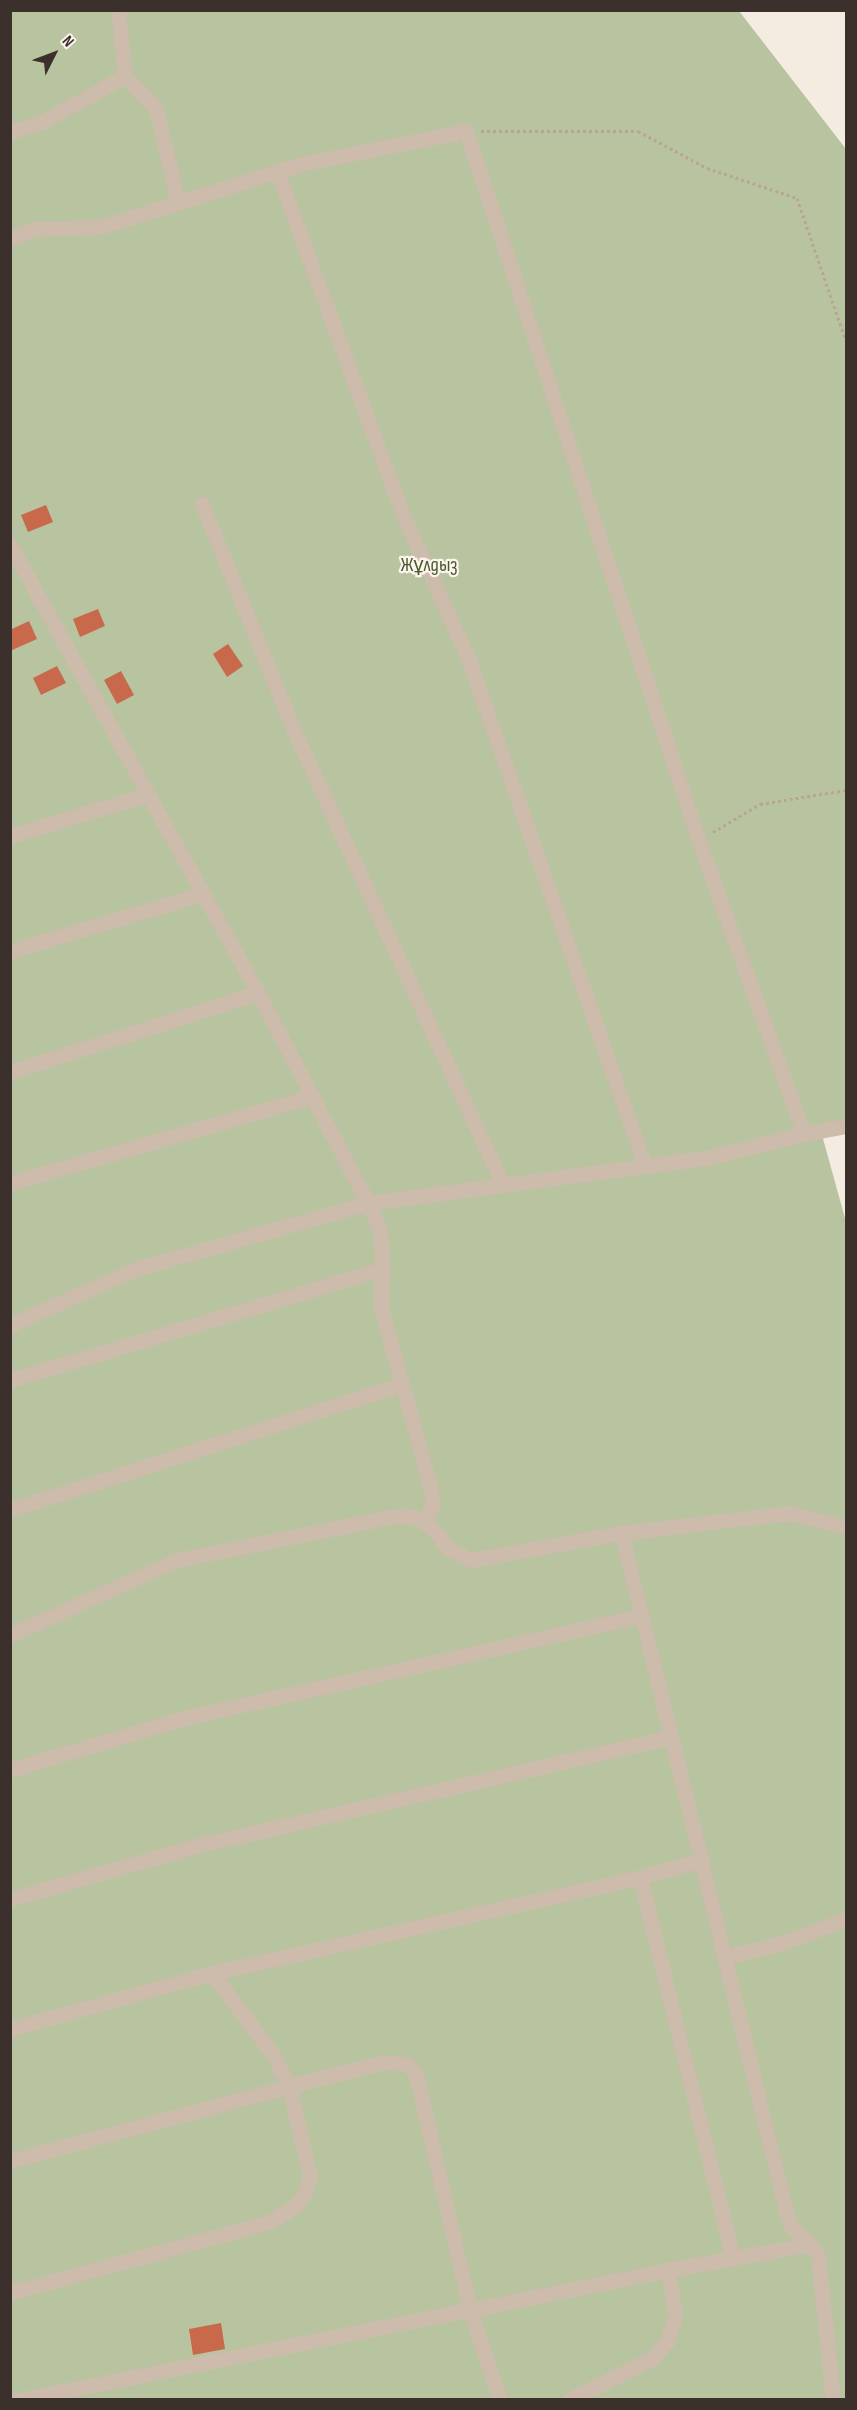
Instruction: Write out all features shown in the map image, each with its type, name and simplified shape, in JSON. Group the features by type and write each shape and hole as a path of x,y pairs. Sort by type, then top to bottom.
{"street":[{"path":"118,10 125,76 156,110 178,202"},
{"path":"10,132 42,122 125,76"},
{"path":"10,239 35,229 100,227 277,171 466,131 699,841 804,1134"},
{"path":"277,171 403,515 470,660 645,1166"},
{"path":"202,504 295,733 502,1183"},
{"path":"10,545 314,1096 380,1228 381,1308 429,1482 432,1504 424,1522"},
{"path":"10,836 146,795"},
{"path":"10,951 204,894"},
{"path":"10,1072 258,993"},
{"path":"10,1183 314,1096"},
{"path":"10,1325 136,1269 368,1203 502,1183 711,1157 846,1126"},
{"path":"10,1380 382,1269"},
{"path":"10,1510 402,1384"},
{"path":"10,1635 177,1560 395,1516 411,1516 424,1522 457,1557 471,1560 621,1533 789,1513 846,1527"},
{"path":"621,1533 726,1957 787,2216 792,2228 811,2244 818,2256 824,2293 833,2400"},
{"path":"10,1770 184,1718 642,1616"},
{"path":"10,1899 200,1845 671,1737"},
{"path":"10,2029 212,1972 640,1877 701,1860"},
{"path":"640,1877 733,2259"},
{"path":"726,1957 787,1941 846,1919"},
{"path":"10,2293 269,2222 296,2206 306,2193 310,2176 289,2086 272,2053 212,1972"},
{"path":"10,2161 385,2062 407,2064 417,2074 470,2310 500,2400"},
{"path":"18,2400 668,2270 811,2244"},
{"path":"570,2400 651,2359 667,2342 675,2315 668,2270"}],"path":[{"path":"466,131 638,131 707,168 797,198 846,341"},
{"path":"699,841 760,804 846,790"}],"green space":[{"name":"Жұлдыз","path":"11,11 739,11 846,149 846,1128 822,1135 846,1222 846,2399 11,2400"}],"building":[{"path":"46,505 53,522 28,532 21,515"},
{"path":"98,609 105,626 80,637 73,619"},
{"path":"29,621 37,639 10,651 10,630"},
{"path":"228,644 243,666 227,677 213,654"},
{"path":"57,666 66,683 41,695 33,678"},
{"path":"121,671 134,695 117,704 104,680"},
{"path":"221,2323 225,2349 193,2355 189,2329"}]}
